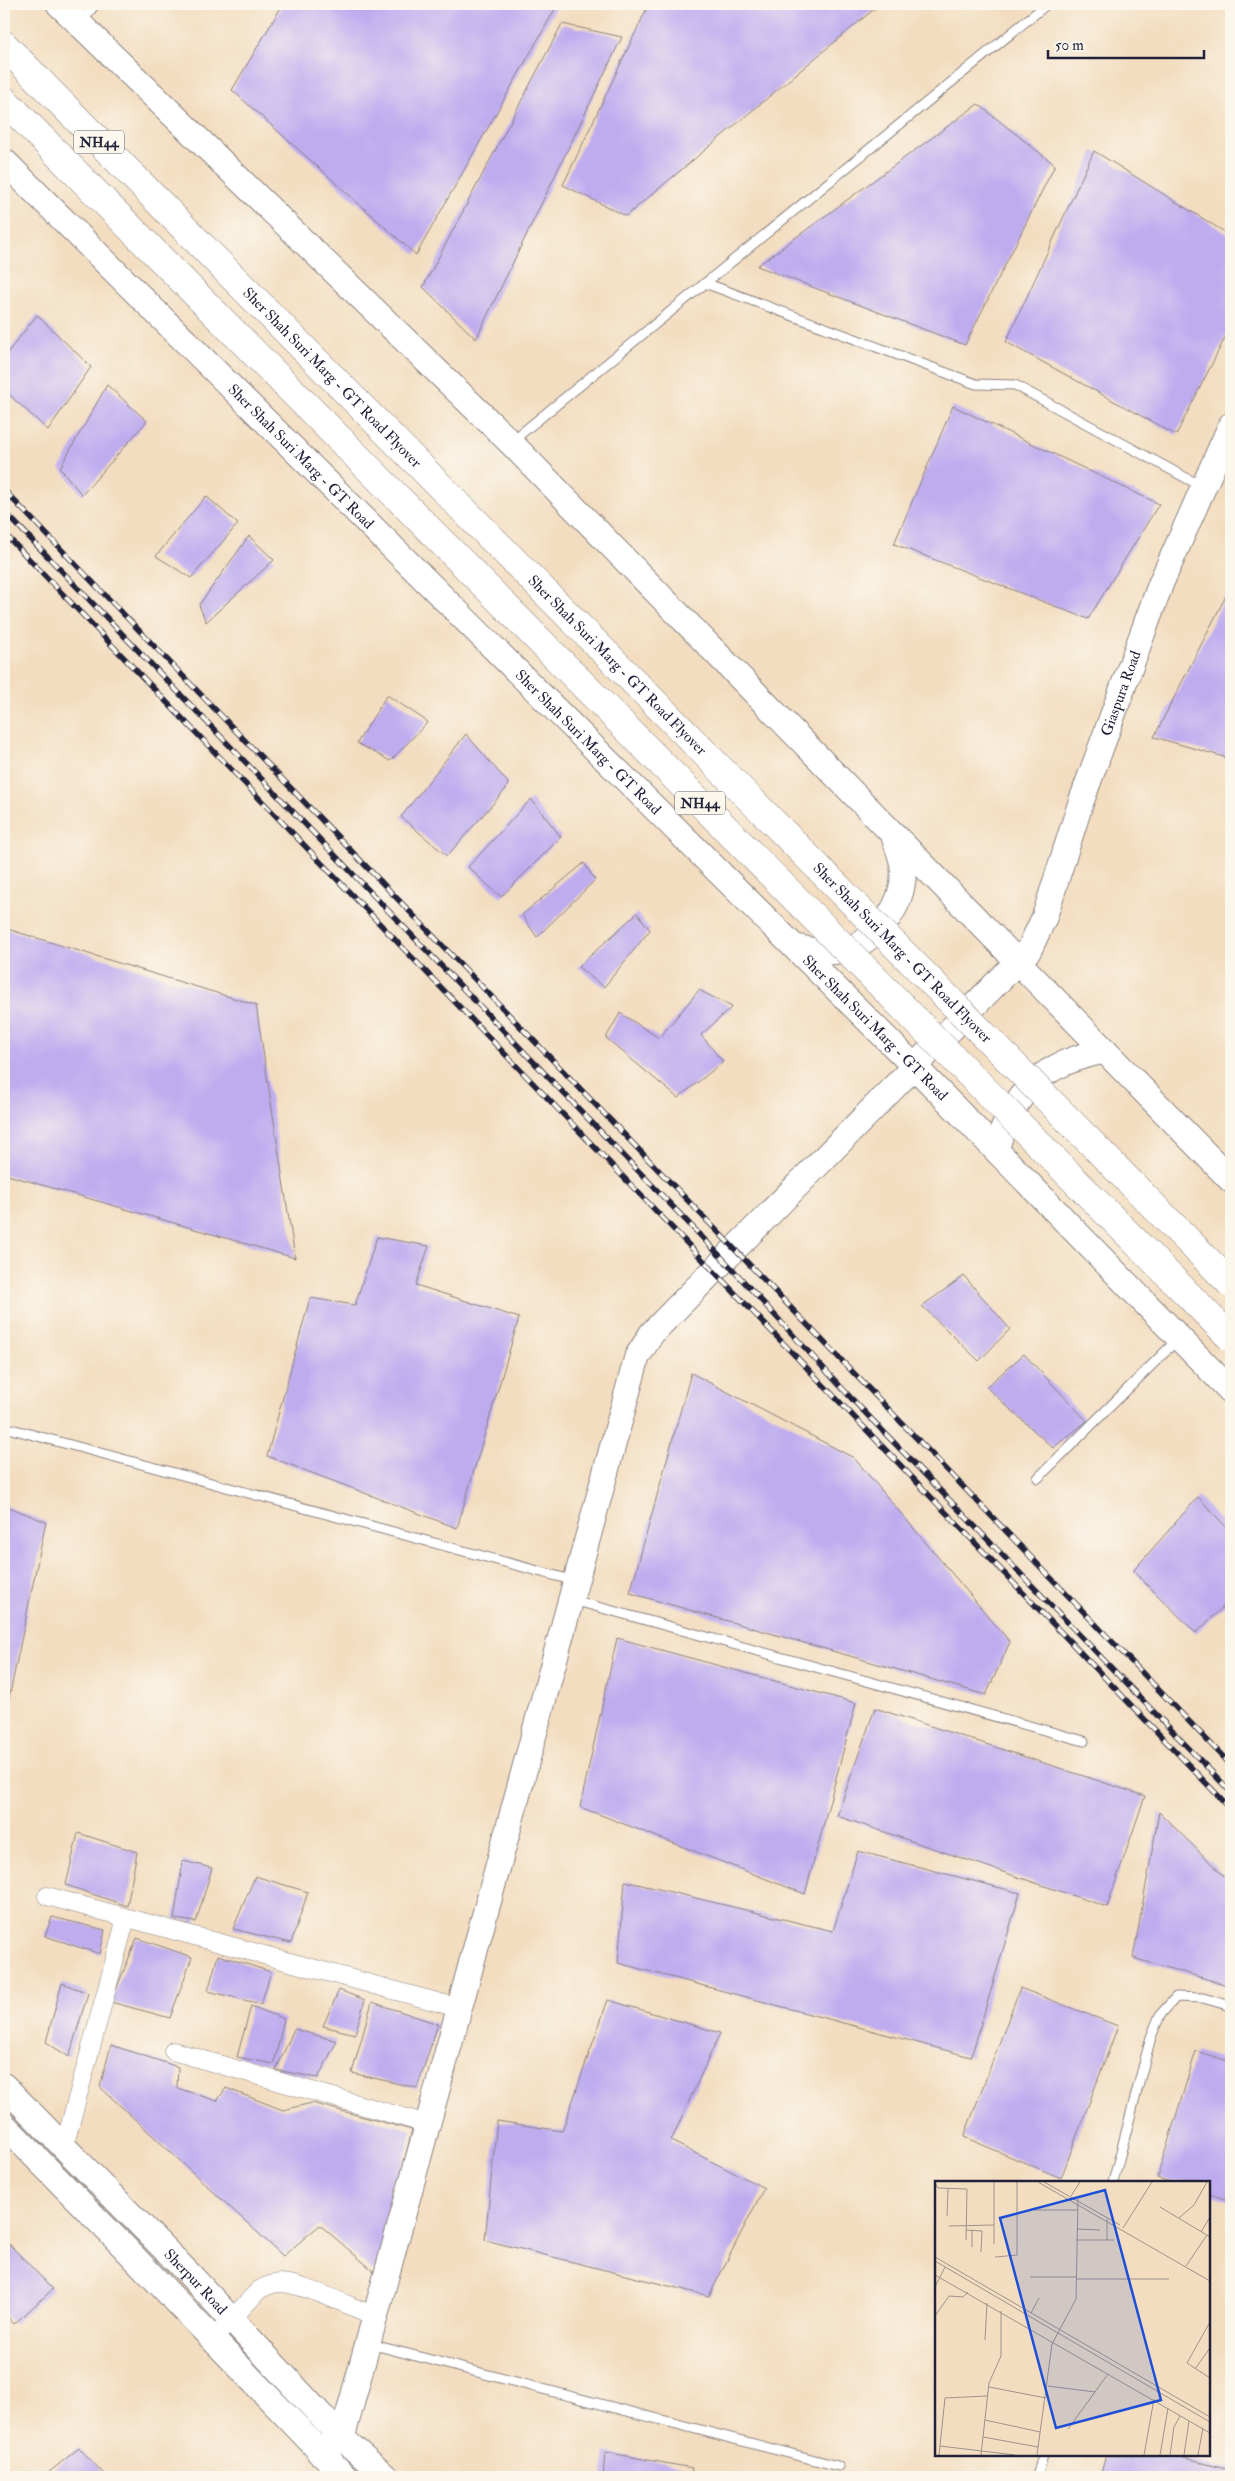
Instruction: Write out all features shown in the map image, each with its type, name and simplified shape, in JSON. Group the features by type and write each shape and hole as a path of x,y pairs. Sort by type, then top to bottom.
{"highway":[{"name":"Sher Shah Suri Marg - GT Road Flyover","path":"4,45 1231,1284"},
{"name":"NH44","path":"4,100 1231,1338"}],"street":[{"path":"59,4 510,442 1231,1180"},
{"name":"Sher Shah Suri Marg - GT Road","path":"4,161 796,947 1231,1390"},
{"name":"Giaspura Road","path":"342,2438 632,1370 643,1345 914,1066 1018,962 1037,936 1081,802 1161,583 1231,425"},
{"path":"796,947 827,952 858,945 883,926 899,899 903,867 894,837"},
{"path":"996,1150 1008,1117 1016,1102 1034,1082 1055,1066 1079,1056 1105,1051"},
{"path":"47,1896 459,2008"},
{"path":"64,2148 126,1918"},
{"path":"173,2051 427,2124"},
{"name":"Sherpur Road","path":"4,2086 232,2320 342,2438 386,2477"},
{"name":"Sherpur Road","path":"4,2126 345,2477"},
{"path":"212,2340 259,2290 269,2284 282,2284 299,2288 375,2316"},
{"path":"319,2452 342,2438"}],"lane":[{"path":"80,26 95,4"},
{"path":"510,442 1047,4"},
{"path":"705,283 959,379 976,384 1014,385 1203,488"},
{"path":"1038,1478 1180,1338"},
{"path":"4,1427 572,1590 1084,1741"},
{"path":"1114,2181 1151,2037 1160,2015 1176,1997 1203,1998 1231,2006"},
{"path":"368,2343 838,2466"},
{"path":"1037,2477 1043,2456"}],"building":[{"path":"283,4 558,4 416,255 232,90"},
{"path":"649,4 880,4 626,216 563,185"},
{"path":"562,24 622,37 476,339 423,287"},
{"path":"978,104 1055,165 965,345 757,266"},
{"path":"1094,151 1231,236 1231,326 1176,435 1006,342"},
{"path":"37,315 91,367 48,430 4,390 4,357"},
{"path":"107,385 147,421 82,495 60,468"},
{"path":"953,406 1159,504 1088,619 894,544"},
{"path":"206,496 238,524 191,578 156,556"},
{"path":"249,536 274,560 206,622 199,605"},
{"path":"1231,586 1231,759 1154,737"},
{"path":"387,695 428,722 390,761 357,743"},
{"path":"466,734 508,783 506,789 447,856 401,817"},
{"path":"531,799 561,837 501,897 468,867"},
{"path":"584,863 595,880 537,937 522,915"},
{"path":"637,913 650,930 604,987 578,967"},
{"path":"4,928 256,1005 295,1258 4,1174"},
{"path":"699,990 732,1007 701,1035 723,1062 678,1098 606,1038 620,1013 659,1038"},
{"path":"377,1237 429,1246 416,1285 519,1318 457,1528 267,1456 310,1298 355,1305"},
{"path":"964,1276 1010,1329 979,1361 922,1306"},
{"path":"1024,1354 1087,1421 1053,1448 986,1387"},
{"path":"691,1373 854,1458 1010,1642 986,1695 630,1593"},
{"path":"1198,1497 1231,1532 1231,1599 1196,1633 1133,1571"},
{"path":"4,1505 46,1522 5,1717 4,1717"},
{"path":"617,1638 856,1703 805,1894 580,1807"},
{"path":"875,1708 1145,1796 1107,1907 837,1816"},
{"path":"1159,1812 1231,1883 1231,1986 1133,1958"},
{"path":"78,1833 137,1852 127,1906 66,1885"},
{"path":"858,1851 1020,1893 971,2057 618,1963 625,1881 833,1931"},
{"path":"183,1861 212,1868 196,1922 174,1919"},
{"path":"255,1876 308,1892 291,1943 233,1929"},
{"path":"52,1917 105,1930 100,1954 45,1936"},
{"path":"137,1938 192,1957 170,2018 111,2002"},
{"path":"218,1955 271,1972 261,2004 208,1991"},
{"path":"62,1983 88,1993 69,2057 46,2042"},
{"path":"1020,1988 1118,2026 1061,2178 964,2137"},
{"path":"339,1990 365,2000 355,2034 323,2026"},
{"path":"608,2000 720,2033 671,2141 764,2188 709,2296 485,2240 497,2121 562,2131"},
{"path":"372,2002 438,2024 417,2088 352,2073"},
{"path":"251,2006 284,2019 274,2064 237,2057"},
{"path":"294,2029 337,2041 318,2078 276,2070"},
{"path":"111,2045 178,2067 177,2088 217,2101 226,2088 283,2110 312,2103 412,2130 377,2274 320,2225 283,2256 100,2087"},
{"path":"1196,2051 1231,2062 1231,2201 1210,2194 1210,2181 1168,2181 1157,2178"},
{"path":"4,2239 53,2289 14,2324 4,2313"},
{"path":"79,2448 107,2477 43,2477"},
{"path":"605,2452 692,2468 690,2477 603,2477"},
{"path":"1106,2456 1177,2456 1231,2469 1231,2477 1100,2477"}],"railway":[{"path":"4,490 1231,1765"},
{"path":"4,511 724,1260 852,1399 1231,1792"},
{"path":"4,533 1231,1809"}]}
